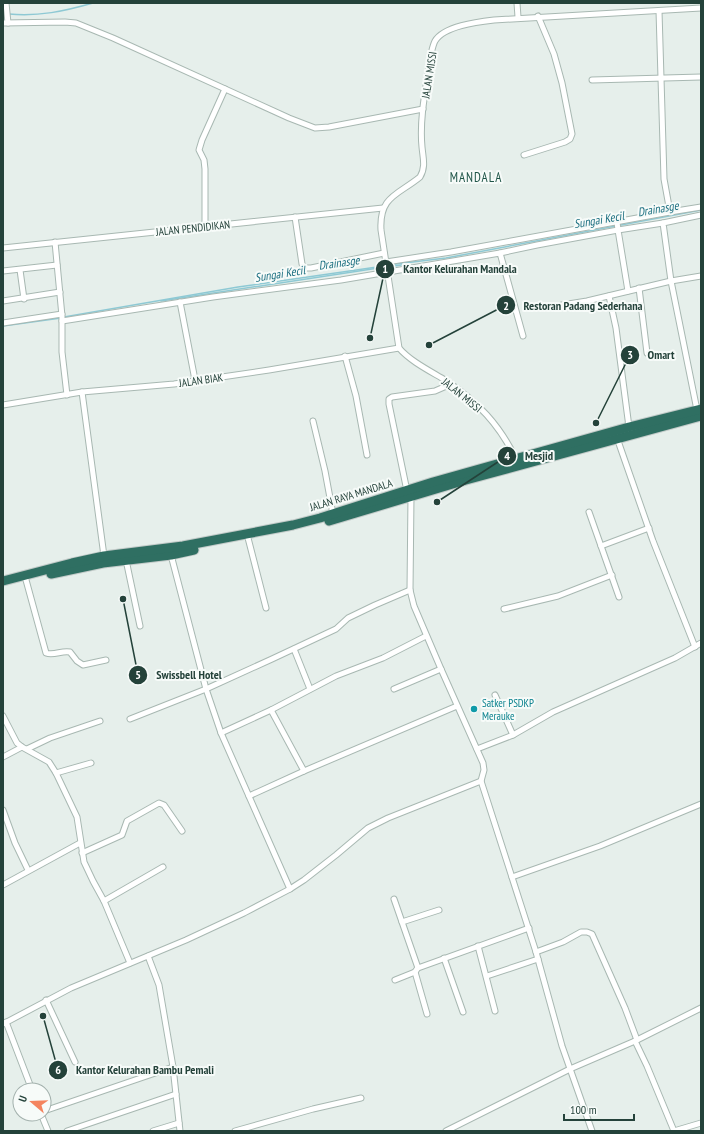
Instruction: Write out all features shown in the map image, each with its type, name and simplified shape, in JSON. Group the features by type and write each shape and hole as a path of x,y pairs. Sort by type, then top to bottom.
{"highway":[{"name":"JALAN RAYA MANDALA","path":"3,587 26,580 103,563 171,555 247,537 617,438 641,428 700,412"},
{"name":"JALAN RAYA MANDALA","path":"3,582 66,564 104,556 247,537 323,523 409,493 516,459 629,428 641,428"}],"street":[{"path":"6,3 6,21 76,23 107,35 224,90 315,128 329,127 423,109"},
{"path":"517,3 518,17"},
{"name":"JALAN MISSI","path":"383,208 387,202 420,177 423,172 424,166 421,133 423,109 434,42 443,34 465,24 518,17 701,8"},
{"path":"659,11 664,179 670,212"},
{"path":"524,155 564,142 570,139 572,134 562,83 554,54 538,16"},
{"path":"592,80 701,76"},
{"path":"205,227 205,168 204,160 199,150 224,90"},
{"path":"386,267 500,253 618,226 670,212 701,207"},
{"path":"383,208 381,226 384,253 399,348"},
{"name":"JALAN PENDIDIKAN","path":"3,248 383,208"},
{"path":"3,323 62,317 334,281 452,252 618,226 662,223 701,215"},
{"path":"295,217 302,264 305,268 384,253"},
{"path":"662,223 671,281 700,412"},
{"path":"618,226 628,291"},
{"path":"55,242 62,317 62,352 67,395"},
{"path":"500,253 523,336"},
{"path":"3,271 57,265"},
{"path":"20,270 24,298"},
{"path":"562,305 587,301 671,281 701,276"},
{"path":"639,288 647,353"},
{"path":"3,301 60,292"},
{"path":"609,296 616,328 629,428"},
{"path":"180,302 195,380"},
{"name":"JALAN MISSI","path":"399,348 451,384 491,419 500,431 516,459"},
{"name":"JALAN BIAK","path":"3,405 82,392 174,384 399,348"},
{"path":"345,356 356,396 367,455"},
{"path":"29,1082 5,1023 46,1000 238,917 290,889 368,828 388,818 481,782 484,776 484,767 426,636 414,606 410,590 409,493 389,404 389,399 392,397 436,391 451,384"},
{"path":"82,392 104,556"},
{"path":"313,421 325,471 332,514"},
{"path":"617,438 649,528 696,647"},
{"path":"589,512 619,597"},
{"path":"601,546 649,528"},
{"path":"247,537 266,608"},
{"path":"171,555 206,689 221,733 290,889"},
{"path":"126,560 140,626"},
{"path":"504,609 558,596 612,575"},
{"path":"26,580 46,654 50,655 70,652 77,661 83,665 106,660"},
{"path":"130,719 206,689 294,649 336,629 348,618 410,590"},
{"path":"221,733 271,710 336,676 383,658 426,636"},
{"path":"477,749 513,736 553,712 675,658 701,643"},
{"path":"294,649 310,689"},
{"path":"394,690 441,669"},
{"path":"495,695 513,736"},
{"path":"248,796 457,706"},
{"path":"271,710 304,771"},
{"path":"3,716 16,741 49,762 56,773 77,817 80,843 87,871 104,901 130,963"},
{"path":"3,757 50,738 100,721"},
{"path":"56,773 91,763"},
{"path":"481,782 529,928 562,1046 592,1131"},
{"path":"82,853 122,835 127,821 159,803 163,804 182,831"},
{"path":"512,876 600,846 701,804"},
{"path":"3,810 15,843 28,870"},
{"path":"3,885 80,843"},
{"path":"104,901 163,867"},
{"path":"394,899 417,970 427,1014"},
{"path":"402,922 439,910"},
{"path":"395,980 444,958 529,928"},
{"path":"536,952 562,942 581,932 592,934 625,1008 637,1043 674,1131 701,1123"},
{"path":"478,946 495,1011"},
{"path":"148,956 159,985 173,1067 180,1131"},
{"path":"444,958 463,1012"},
{"path":"487,976 538,959"},
{"path":"46,1000 75,1062"},
{"path":"446,1131 570,1070 637,1043 701,1008"},
{"path":"52,1108 173,1067"},
{"path":"67,1131 176,1094"},
{"path":"235,1131 313,1109 361,1098"},
{"path":"153,1131 179,1123"}],"waterway":[{"name":"Sungai Kecil","path":"9,14 30,15 51,13 93,3"},
{"name":"Sungai Kecil","path":"388,265 446,258 701,210"},
{"name":"Sungai Kecil","path":"388,267 408,264"},
{"name":"Sungai Kecil","path":"64,317 238,287 384,266"},
{"name":"Sungai Kecil","path":"161,301 385,267"},
{"name":"Sungai Kecil","path":"3,326 61,318"}],"place":[{"name":"Kantor Kelurahan Mandala","path":"370,338"},
{"name":"Restoran Padang Sederhana","path":"429,345"},
{"name":"Omart","path":"596,423"},
{"name":"Mesjid","path":"437,502"},
{"name":"Swissbell Hotel","path":"123,599"},
{"name":"Satker PSDKP Merauke","path":"474,709"},
{"name":"Kantor Kelurahan Bambu Pemali","path":"43,1016"}],"district":[{"name":"MANDALA","path":"476,177"}],"water label":[{"name":"Drainasge","path":"658,209"},
{"name":"Drainasge","path":"339,263"}]}
